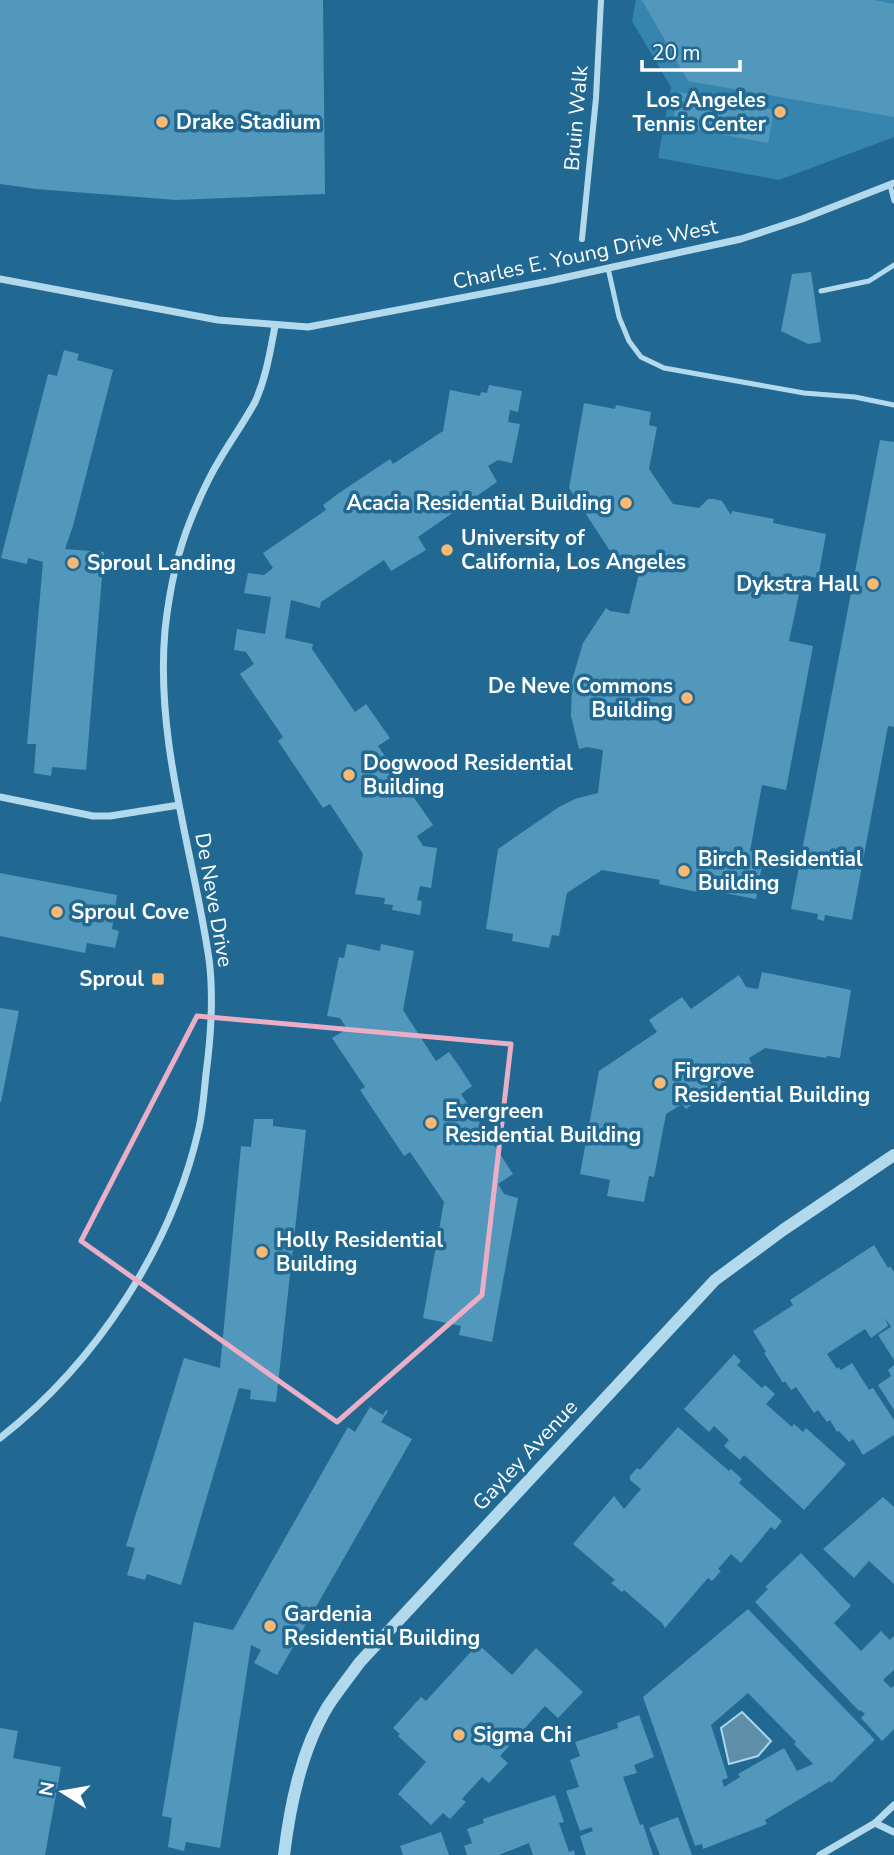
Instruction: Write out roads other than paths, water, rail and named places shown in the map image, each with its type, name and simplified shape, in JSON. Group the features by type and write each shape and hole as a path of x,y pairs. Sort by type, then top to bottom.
{"street":[{"name":"Bruin Walk","path":"582,239 596,98 601,0"},
{"name":"Charles E. Young Drive West","path":"0,279 218,320 308,327 741,239 892,184"},
{"name":"De Neve Drive","path":"0,1438 62,1382 97,1340 135,1284 178,1195 199,1127 209,1050 212,994 209,959 179,805 168,730 163,677 165,630 170,596 191,520 218,463 255,402 266,373 275,326"},
{"path":"0,797 93,816 110,816 179,805"},
{"name":"Gayley Avenue","path":"284,1855 289,1815 305,1756 327,1708 360,1662 715,1280 894,1155"},
{"path":"820,1855 875,1823 894,1805"},
{"path":"875,1823 894,1832"}],"lane":[{"path":"892,184 894,201"},
{"path":"821,290 869,281 894,265"},
{"path":"608,268 629,341 642,357 664,368 804,393 855,397 894,405"}],"place":[{"name":"Los Angeles Tennis Center","path":"780,112"},
{"name":"Drake Stadium","path":"162,122"},
{"name":"Acacia Residential Building","path":"626,503"},
{"name":"University of California, Los Angeles","path":"447,550"},
{"name":"Sproul Landing","path":"73,563"},
{"name":"Dykstra Hall","path":"873,584"},
{"name":"De Neve Commons Building","path":"687,698"},
{"name":"Dogwood Residential Building","path":"349,775"},
{"name":"Birch Residential Building","path":"684,871"},
{"name":"Sproul Cove","path":"57,912"},
{"name":"Sproul","path":"158,979"},
{"name":"Firgrove Residential Building","path":"660,1083"},
{"name":"Evergreen Residential Building","path":"431,1123"},
{"name":"Holly Residential Building","path":"262,1252"},
{"name":"Gardenia Residential Building","path":"270,1626"},
{"name":"Sigma Chi","path":"459,1735"}]}
